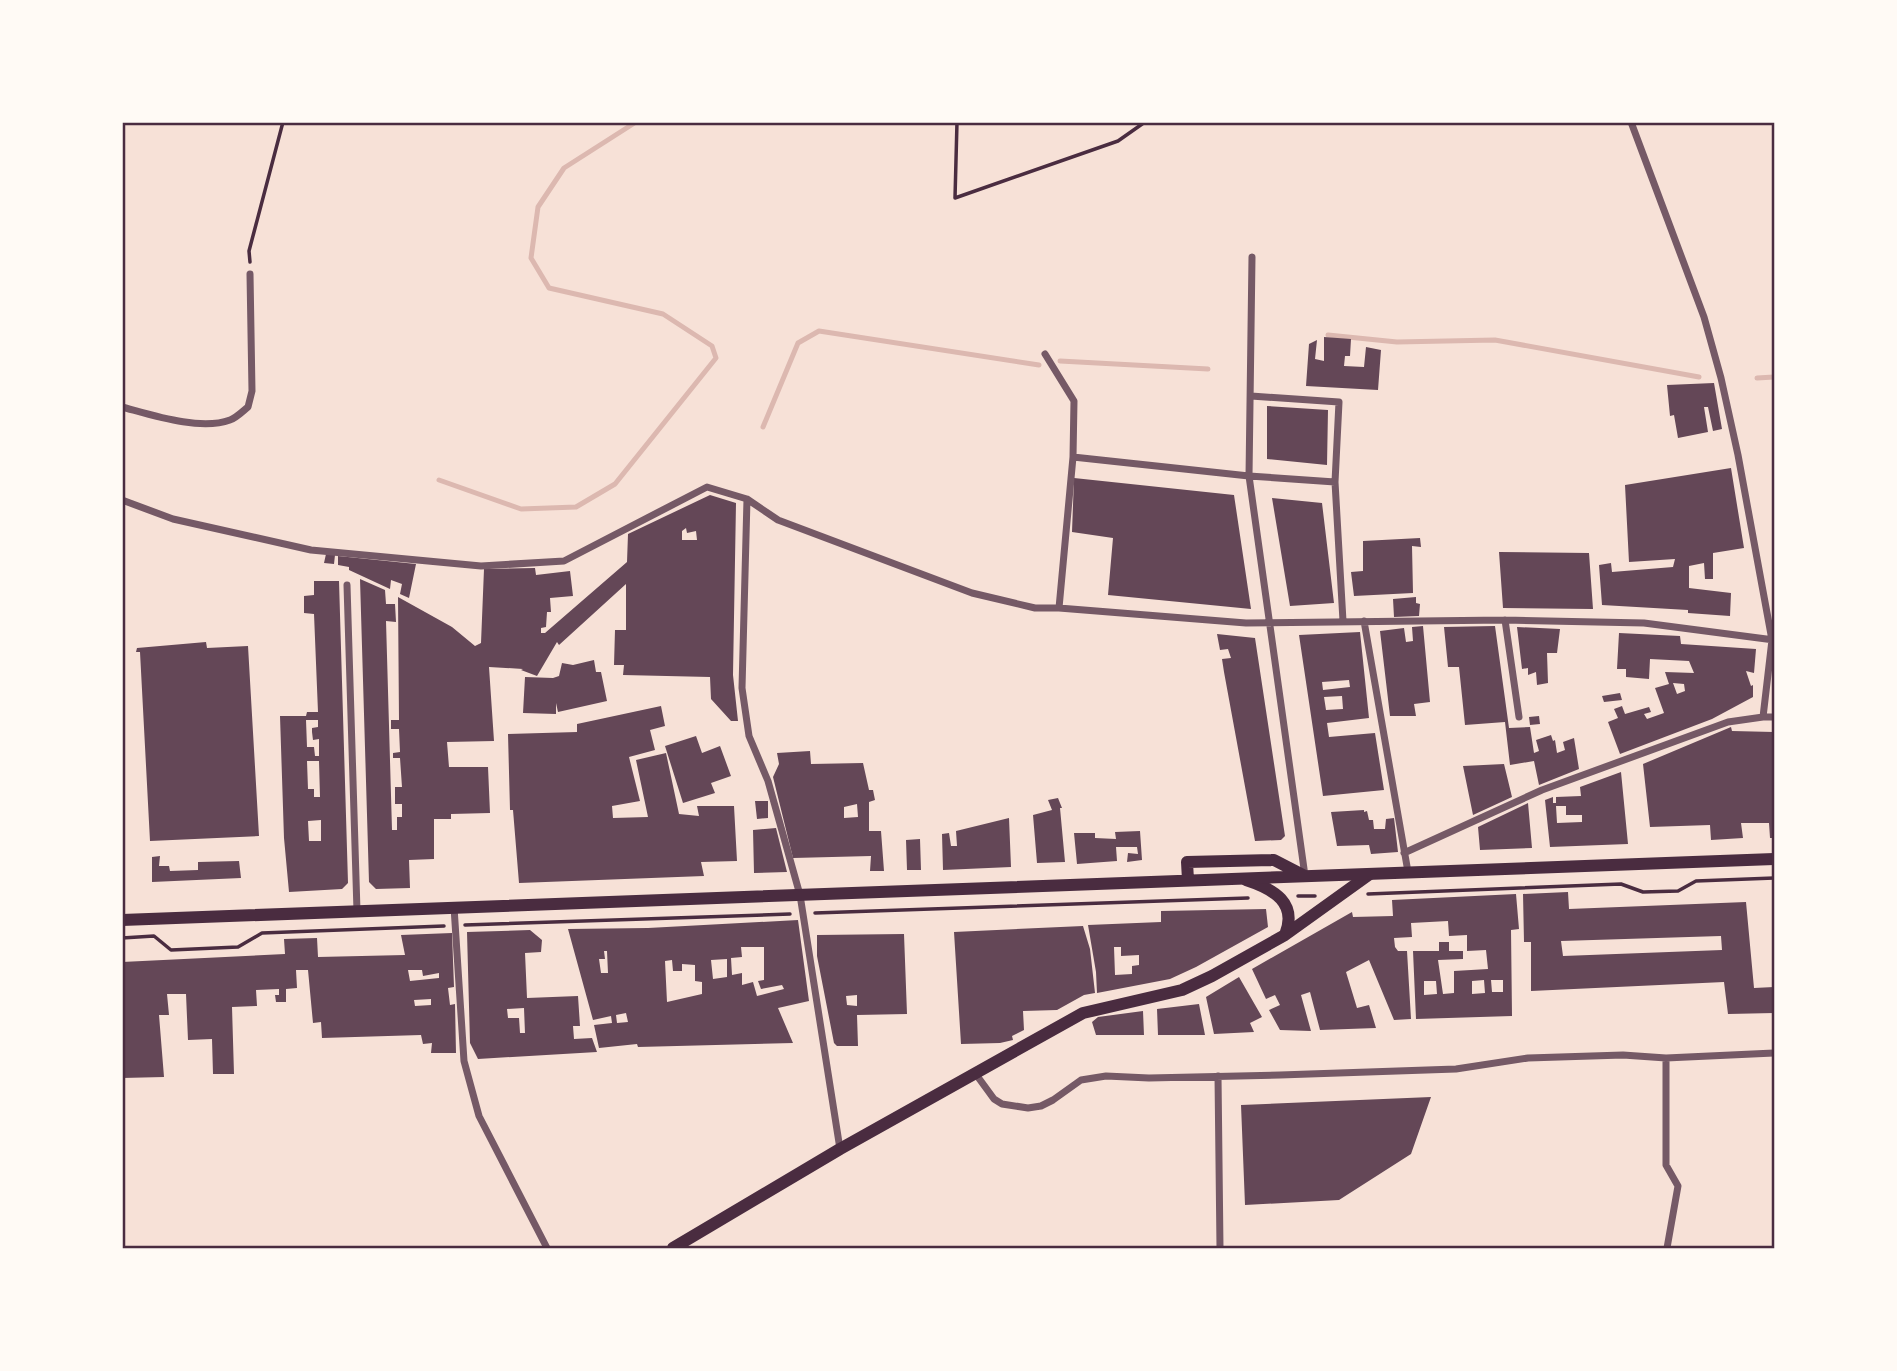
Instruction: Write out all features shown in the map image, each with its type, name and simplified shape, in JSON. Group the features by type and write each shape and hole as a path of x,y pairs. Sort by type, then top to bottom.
{"main road":[{"path":"122,920 1774,859"},
{"path":"1188,880 1187,862 1274,860 1305,876"},
{"path":"673,1248 840,1149 1083,1013 1182,990 1285,935 1370,874"},
{"path":"1241,878 1260,884 1287,905 1290,915 1285,935"}],"street":[{"path":"1631,122 1704,317 1721,378 1773,640 1763,717"},
{"path":"1252,257 1249,476 1305,876"},
{"path":"122,407 207,424 232,420 248,407 252,391 250,274"},
{"path":"1045,354 1074,401 1073,457 1059,608"},
{"path":"1251,396 1339,402 1335,482 1343,621"},
{"path":"1073,457 1249,476 1335,482"},
{"path":"122,500 173,519 310,550 481,566 564,561 707,487 747,499 778,520 972,593 1035,608 1270,624 1505,620 1644,623 1773,640"},
{"path":"747,499 742,688 749,736 768,781 800,895 840,1149"},
{"path":"347,585 357,911"},
{"path":"1505,620 1519,717"},
{"path":"1364,621 1408,872"},
{"path":"1404,853 1542,790 1728,722 1774,717"},
{"path":"454,908 464,1061 479,1116 547,1248"},
{"path":"975,1073 994,1099 1002,1104 1028,1108 1041,1106 1081,1080 1092,1077 1456,1069 1528,1058 1623,1055 1666,1058 1774,1053"},
{"path":"1666,1058 1667,1164 1678,1186 1667,1248"},
{"path":"1218,1076 1220,1248"}],"path":[{"path":"250,274 249,251 283,122"},
{"path":"957,122 955,198 1118,141 1145,122"},
{"path":"122,938 154,936 171,950 237,947 262,933 1621,884 1643,892 1678,891 1696,881 1774,878"}],"building":[{"path":"1324,337 1351,339 1350,356 1345,356 1344,366 1364,367 1366,347 1381,350 1378,390 1306,386 1309,344 1317,340 1315,359 1324,361"},
{"path":"1714,383 1722,429 1713,431 1708,407 1704,407 1708,432 1678,438 1674,415 1670,416 1667,385"},
{"path":"1267,406 1328,410 1327,465 1267,459"},
{"path":"1731,468 1744,548 1713,553 1713,579 1705,579 1704,563 1689,566 1689,588 1731,593 1730,616 1688,613 1688,610 1602,605 1599,565 1611,563 1612,572 1673,567 1675,559 1629,562 1625,485"},
{"path":"1074,478 1234,495 1251,609 1108,595 1113,538 1072,532"},
{"path":"710,495 736,503 733,675 738,721 731,721 711,699 710,677 623,675 624,665 614,665 615,630 626,630 626,584 559,645 557,642 537,676 521,670 523,669 489,667 494,741 447,742 449,767 488,767 490,813 451,814 451,819 434,819 434,859 409,860 410,888 376,889 369,882 360,579 385,590 386,604 395,604 396,622 386,621 392,830 397,830 397,817 402,817 402,804 395,804 395,787 402,787 400,758 393,758 393,753 400,752 399,729 391,729 391,720 399,720 398,597 452,627 475,646 481,643 484,569 535,568 536,575 570,571 573,596 550,598 551,612 547,612 546,627 541,628 541,633 545,633 627,562 628,534","holes":["686,528 687,533 696,531 697,540 682,540 682,531"]},
{"path":"1272,498 1322,503 1334,603 1290,606"},
{"path":"1420,538 1421,547 1412,546 1413,593 1354,596 1351,572 1363,571 1363,541"},
{"path":"1499,552 1589,553 1593,609 1503,608"},
{"path":"326,554 335,555 334,564 324,563"},
{"path":"338,556 416,564 409,598 400,594 402,584 391,580 390,589 349,570 349,567 338,565"},
{"path":"314,581 339,581 348,883 342,889 289,892 284,838 280,716 306,716 307,712 318,712 314,614 304,613 304,596 314,595","holes":["306,720 318,720 318,727 312,728 312,732 313,740 319,739 319,756 315,756 314,747 307,747","307,761 319,761 320,797 314,797 314,789 308,789","321,820 321,841 309,841 308,821"]},
{"path":"1416,597 1416,603 1420,604 1419,616 1394,617 1393,599"},
{"path":"1423,626 1430,702 1414,704 1416,716 1390,716 1380,631 1404,628 1406,642 1413,641 1412,627"},
{"path":"1495,626 1509,728 1530,727 1534,753 1539,751 1536,740 1551,735 1553,741 1555,740 1557,753 1565,750 1563,742 1574,738 1579,769 1539,785 1534,761 1510,765 1505,722 1465,725 1459,667 1448,667 1444,627"},
{"path":"1517,627 1560,629 1557,653 1547,653 1548,683 1537,685 1536,672 1528,675 1528,668 1522,669"},
{"path":"1360,632 1369,718 1327,723 1329,737 1375,733 1384,790 1323,796 1299,635","holes":["1349,680 1350,687 1323,690 1322,682","1342,696 1343,709 1326,710 1324,697"]},
{"path":"1619,633 1680,636 1681,644 1756,649 1754,673 1746,671 1751,686 1753,685 1753,697 1712,719 1620,754 1608,722 1618,718 1614,709 1622,706 1625,714 1649,707 1651,712 1644,714 1647,719 1664,713 1655,688 1669,684 1665,672 1694,673 1689,661 1650,659 1649,679 1626,677 1626,669 1617,669","holes":["1673,683 1684,684 1685,691 1677,694"]},
{"path":"1217,634 1255,638 1285,836 1281,840 1255,841 1222,659 1231,658 1228,649 1220,650"},
{"path":"206,642 207,648 248,646 259,836 150,841 140,652 136,652 137,648"},
{"path":"594,660 596,672 601,672 607,701 558,712 556,703 556,714 523,713 525,677 553,678 559,676 562,663 573,665"},
{"path":"1620,693 1622,700 1604,702 1602,696"},
{"path":"661,706 665,726 650,730 655,750 629,757 640,801 612,806 613,818 648,817 636,760 666,753 679,814 699,816 697,806 734,806 737,861 701,862 704,876 519,883 513,810 510,810 508,734 577,732 577,724"},
{"path":"1539,716 1540,724 1530,725 1529,717"},
{"path":"1731,727 1732,731 1774,732 1774,838 1770,838 1769,823 1741,823 1743,838 1711,840 1710,825 1650,827 1643,764"},
{"path":"696,736 702,753 720,746 731,776 711,783 715,793 683,803 665,746"},
{"path":"810,751 811,764 863,763 869,790 873,790 875,800 869,802 869,831 881,831 884,871 870,871 871,856 793,858 773,777 779,764 777,753","holes":["857,804 858,817 844,818 844,807"]},
{"path":"1504,764 1512,797 1473,815 1463,766"},
{"path":"1621,772 1628,844 1550,847 1545,800 1553,797 1553,803 1556,803 1556,797 1581,796 1580,787","holes":["1556,806 1566,806 1566,815 1582,815 1582,822 1557,823"]},
{"path":"1058,798 1062,808 1065,862 1037,863 1033,815 1052,810 1048,800"},
{"path":"755,801 768,801 768,818 757,819"},
{"path":"1528,803 1532,848 1480,850 1478,827"},
{"path":"1367,811 1369,820 1373,820 1374,829 1385,829 1386,819 1394,818 1398,852 1371,854 1369,845 1337,846 1331,812"},
{"path":"1009,818 1011,867 943,870 942,834 949,833 951,846 957,846 956,831"},
{"path":"776,828 787,872 754,873 753,830"},
{"path":"1140,831 1142,860 1127,862 1128,853 1138,854 1137,847 1116,847 1117,861 1077,864 1074,833 1095,833 1095,838 1116,839 1115,832"},
{"path":"920,839 921,870 907,870 906,840"},
{"path":"160,856 159,866 169,866 170,871 198,870 198,862 239,861 241,878 152,882 152,857"},
{"path":"1568,892 1569,909 1746,902 1754,988 1774,987 1774,1013 1728,1014 1724,982 1531,991 1531,942 1524,942 1523,894","holes":["1721,936 1722,950 1563,956 1561,941"]},
{"path":"1516,894 1519,929 1511,930 1512,1016 1416,1019 1413,951 1439,951 1439,942 1449,942 1449,951 1463,951 1463,959 1438,960 1443,994 1454,993 1454,971 1488,969 1486,950 1467,951 1467,935 1449,936 1448,921 1411,923 1412,937 1394,938 1398,951 1407,951 1411,1019 1394,1020 1369,960 1346,972 1357,1008 1369,1005 1376,1028 1320,1030 1310,992 1301,995 1311,1031 1280,1030 1269,1010 1280,1005 1275,995 1266,999 1252,969 1352,912 1353,917 1393,916 1392,900","holes":["1484,980 1485,993 1472,994 1472,981","1491,980 1503,980 1503,992 1492,992","1424,981 1436,981 1437,994 1424,995"]},
{"path":"1266,909 1268,927 1170,979 1097,993 1088,925 1161,922 1161,911","holes":["1114,947 1121,947 1121,956 1139,955 1139,965 1132,966 1132,974 1115,975"]},
{"path":"798,920 809,1001 778,1008 793,1043 638,1047 637,1044 599,1048 594,1025 612,1023 611,1016 593,1020 568,929 648,928","holes":["741,947 764,947 764,980 758,981 761,989 782,985 784,989 757,996 753,982 742,985 742,973 732,975 731,958 742,957","604,951 607,951 608,973 601,973 599,959 605,959","727,959 727,977 713,979 711,960","672,960 673,971 682,971 682,964 695,965 695,981 702,982 702,994 667,1002 665,961","626,1013 628,1022 617,1023 616,1015"]},
{"path":"1083,926 1090,949 1095,993 1084,995 1057,1010 1023,1011 1024,1030 1012,1036 1013,1040 961,1044 954,932"},
{"path":"530,930 542,940 541,952 525,953 527,998 578,996 580,1026 573,1026 574,1039 592,1038 597,1052 478,1059 470,1043 467,932","holes":["524,1008 525,1033 520,1033 519,1018 508,1018 507,1009"]},
{"path":"452,933 454,987 448,988 450,1005 455,1004 456,1053 431,1053 432,1043 423,1044 421,1035 322,1038 321,1022 313,1023 308,970 296,970 297,988 286,989 286,1002 276,1002 275,995 279,995 279,989 256,990 257,1006 232,1007 234,1074 213,1074 212,1039 188,1040 186,994 167,994 169,1015 159,1015 164,1077 122,1078 122,962 285,954 284,939 317,938 318,957 405,955 401,935","holes":["408,970 422,970 423,976 439,973 439,978 410,981","431,999 431,1005 415,1006 414,1000"]},
{"path":"904,934 907,1014 857,1015 858,1046 837,1046 834,1043 817,956 817,935","holes":["857,995 857,1006 847,1005 846,996"]},
{"path":"1239,977 1262,1017 1250,1023 1254,1032 1214,1034 1206,997"},
{"path":"1199,1004 1205,1035 1158,1035 1157,1009"},
{"path":"1143,1011 1144,1035 1096,1035 1092,1022 1098,1017"},
{"path":"1431,1097 1411,1154 1339,1200 1245,1205 1241,1105"}],"waterway":[{"path":"439,480 521,509 576,507 615,484 716,358 712,346 663,314 549,288 531,258 538,207 564,168 636,122"},
{"path":"763,427 798,343 819,331 1039,365"},
{"path":"1328,335 1397,342 1495,340 1699,377"},
{"path":"1060,361 1208,369"},
{"path":"1757,378 1774,377"}]}
